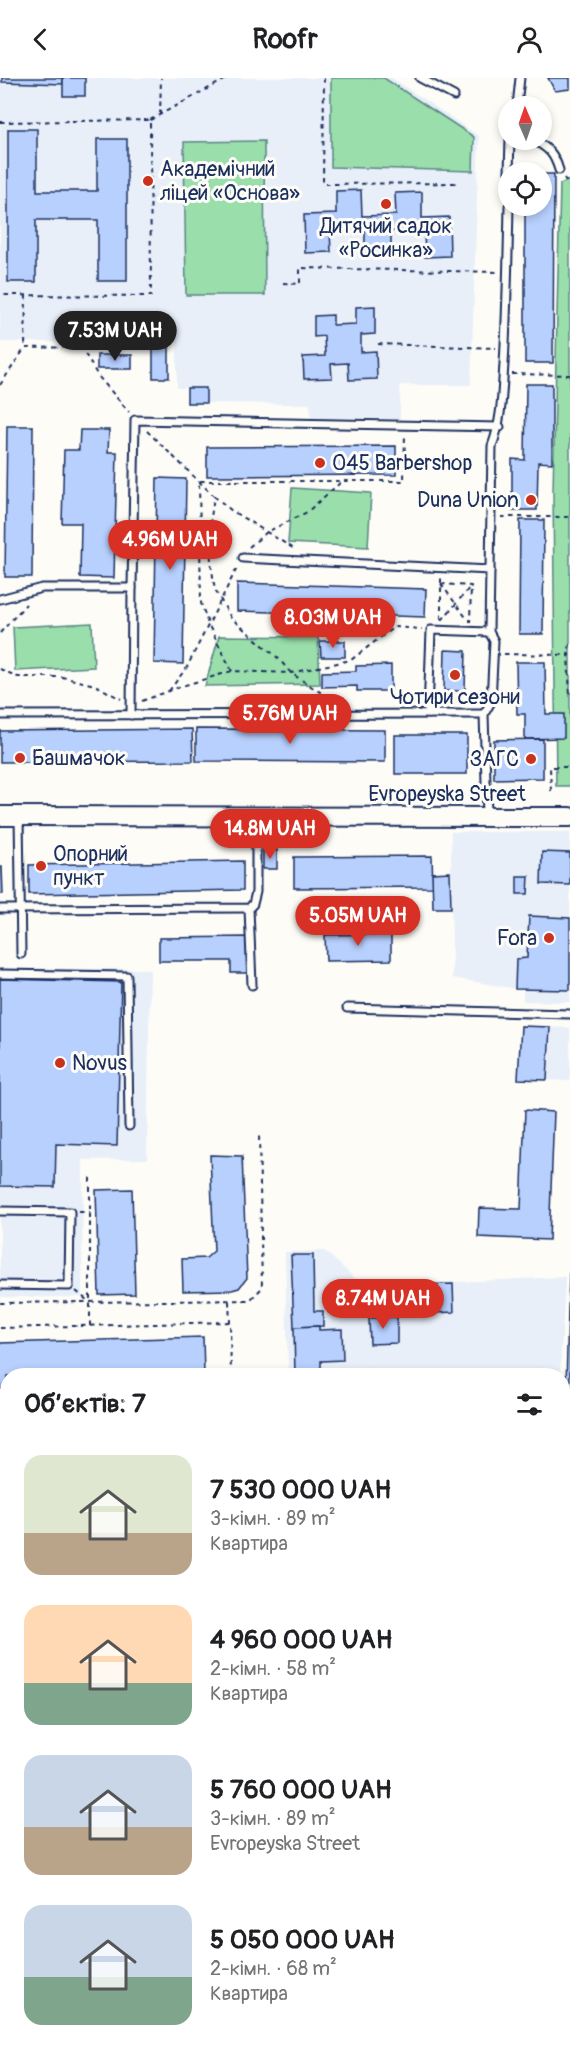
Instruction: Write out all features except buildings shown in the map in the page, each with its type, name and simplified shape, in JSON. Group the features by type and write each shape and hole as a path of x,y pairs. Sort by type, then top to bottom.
{"street":[{"name":"Evropeyska Street","path":"0,816 570,817"}],"lane":[{"path":"420,78 454,96"},
{"path":"519,96 520,78"},
{"path":"549,150 559,170"},
{"path":"487,816 484,714 491,702 494,640 489,632 492,446 500,427 509,216"},
{"path":"131,715 135,420 500,427"},
{"path":"243,558 490,570"},
{"path":"0,599 42,588 132,588"},
{"path":"428,714 431,630 489,632"},
{"path":"0,714 484,714"},
{"path":"252,985 249,908 253,904 256,892 256,815"},
{"path":"19,816 21,954"},
{"path":"0,909 249,908"},
{"path":"0,974 127,976 129,1126"},
{"path":"347,1008 570,1014"},
{"path":"0,1212 70,1212 69,1286 0,1286"}],"path":[{"path":"160,115 161,78"},
{"path":"0,122 150,120 228,78"},
{"path":"324,78 323,184 459,183"},
{"path":"0,296 151,296 150,120"},
{"path":"283,283 300,284 300,268 508,272"},
{"path":"0,385 25,348 26,295"},
{"path":"378,344 505,348"},
{"path":"25,348 81,347 98,375 135,420 214,496 231,511 317,562"},
{"path":"503,374 570,375"},
{"path":"199,481 404,482 405,425"},
{"path":"199,481 201,603 208,624 232,671"},
{"path":"169,691 187,667 250,544 267,532 307,512 341,482"},
{"path":"214,496 210,525 211,563 216,590 231,618 278,658 291,673 353,714"},
{"path":"491,517 570,517"},
{"path":"441,568 441,621"},
{"path":"441,584 471,586"},
{"path":"441,584 470,622"},
{"path":"441,621 471,586"},
{"path":"470,622 471,586"},
{"path":"0,633 42,588"},
{"path":"441,621 451,621"},
{"path":"460,622 470,622"},
{"path":"0,669 18,676 62,677 95,685 131,705 232,671 291,673 351,660 394,627 431,630"},
{"path":"570,644 570,697"},
{"path":"493,654 569,655"},
{"path":"550,791 550,767 570,767"},
{"path":"0,1303 250,1300 262,1288 259,1134"},
{"path":"90,1174 90,1326"},
{"path":"69,1286 90,1302"},
{"path":"229,1300 231,1368"},
{"path":"0,1328 230,1322"}],"shaded area":[{"path":"0,78 392,78 479,136 471,385 400,385 400,419 311,418 310,404 206,403 206,388 177,388 177,342 0,342"},
{"path":"451,832 570,832 570,1002 523,1001 523,990 452,978"},
{"path":"0,968 150,969 147,1159 83,1160 82,1297 0,1297"},
{"path":"521,1026 570,1028 570,1081 518,1079"},
{"path":"325,1251 363,1286 565,1277 560,1368 288,1368 285,1252"}],"green space":[{"path":"331,78 384,78 474,137 473,171 331,167"},
{"path":"264,141 265,295 186,295 184,142"},
{"path":"570,180 570,786 556,786 553,491 560,184"},
{"path":"292,488 371,493 368,547 288,543"},
{"path":"92,623 94,667 15,671 13,627"},
{"path":"219,636 318,637 320,684 205,686"}],"place":[{"name":"Академічний ліцей «Основа»","path":"148,181"},
{"name":"Дитячий садок «Росинка»","path":"386,204"},
{"name":"045 Barbershop","path":"320,463"},
{"name":"Duna Union","path":"531,500"},
{"name":"Чотири сезони","path":"455,675"},
{"name":"Башмачок","path":"20,758"},
{"name":"ЗАГС","path":"531,759"},
{"name":"Опорний пункт","path":"41,866"},
{"name":"Fora","path":"549,938"},
{"name":"Novus","path":"60,1063"}]}
